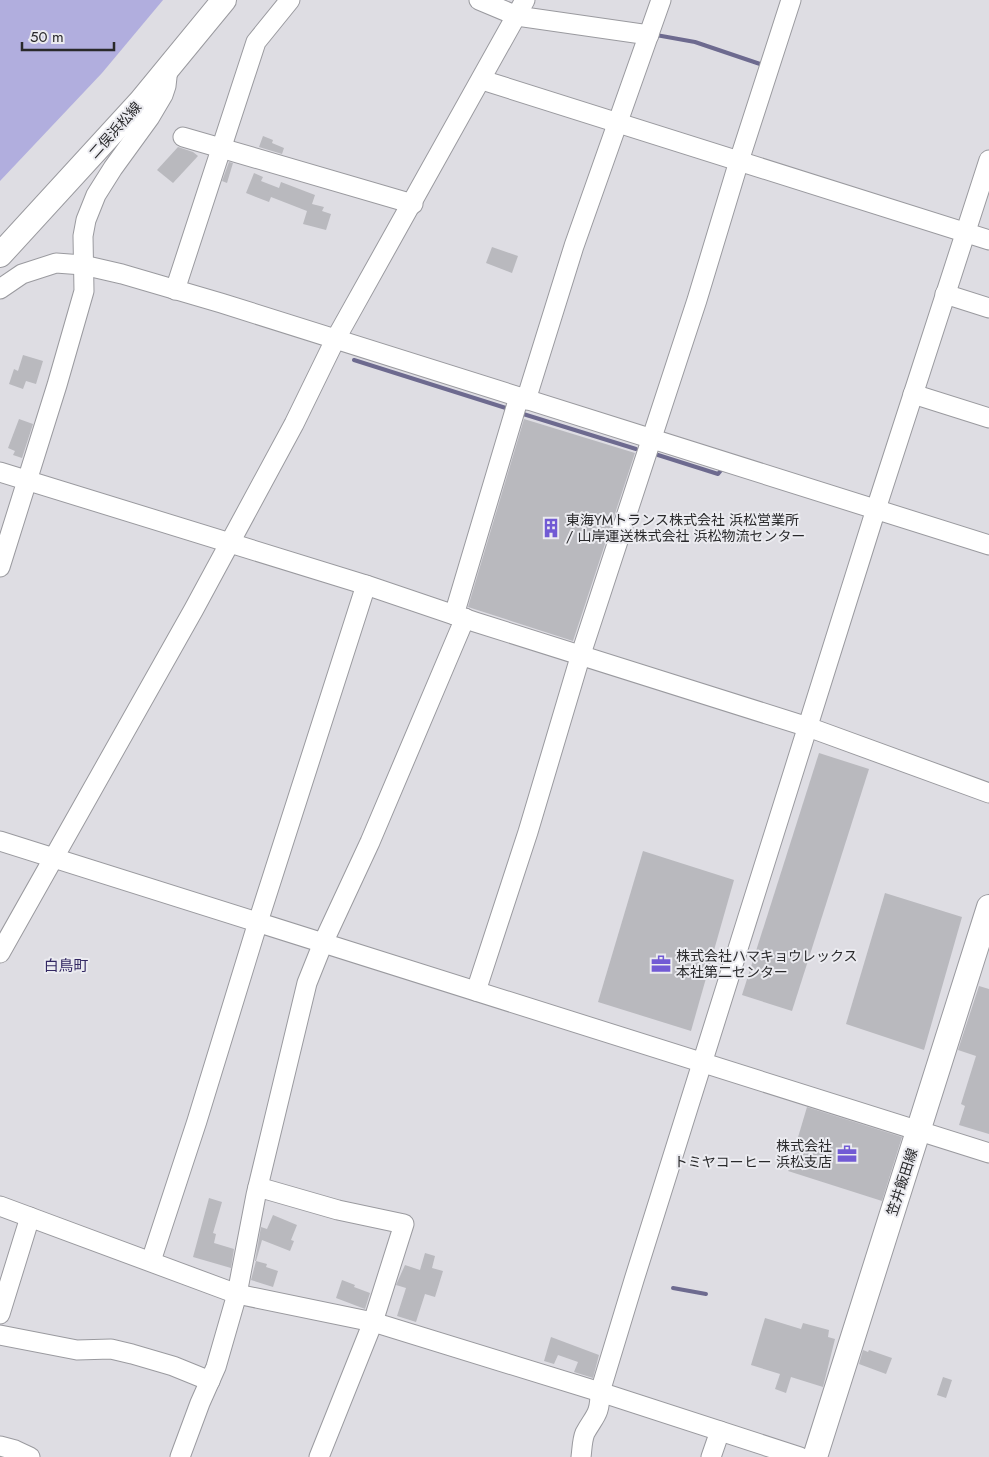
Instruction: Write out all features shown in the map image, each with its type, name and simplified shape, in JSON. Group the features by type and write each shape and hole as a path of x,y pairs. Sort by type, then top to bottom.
{"main road":[{"name":"二俣浜松線","path":"0,255 128,116 224,0"},
{"name":"笠井飯田線","path":"815,1457 989,907"}],"street":[{"path":"175,290 256,42 290,0"},
{"path":"479,0 649,35"},
{"path":"180,1457 216,1367 236,1294 258,1187 307,983 323,943 374,833 459,616 519,405 661,0"},
{"path":"476,992 528,832 581,654 697,300 739,160 791,0"},
{"path":"0,954 229,543 294,424 336,340 521,8"},
{"path":"0,567 57,385 84,291 83,236 86,220 96,195 150,117 162,96 166,86 168,67"},
{"path":"482,80 989,240"},
{"path":"183,137 412,204"},
{"path":"581,1457 584,1434 595,1419 600,1404 600,1392 702,1064 876,509 989,160"},
{"path":"0,289 22,274 56,263 83,264 122,274 336,340 519,405 651,440 989,545"},
{"path":"945,294 989,308"},
{"path":"913,394 989,418"},
{"path":"0,472 366,585 808,727 989,792"},
{"path":"151,1261 197,1122 258,922 366,585"},
{"path":"0,841 989,1154"},
{"path":"258,1187 338,1210 404,1224 373,1322 319,1457"},
{"path":"0,1206 236,1294 373,1322 600,1392 800,1457"},
{"path":"0,1314 30,1217"},
{"path":"0,1335 77,1350 111,1349 166,1364 210,1381"},
{"path":"711,1457 720,1431"},
{"path":"0,1446 30,1457"}],"shaded area":[{"path":"0,0 163,0 102,73 0,181"}],"building":[{"path":"263,136 273,140 272,143 284,148 282,154 259,147"},
{"path":"178,147 193,152 198,156 173,183 157,170"},
{"path":"229,162 233,163 227,183 222,181"},
{"path":"254,173 263,177 261,181 279,188 281,182 315,195 312,204 324,207 322,211 331,214 326,230 303,224 307,211 271,197 269,202 246,193"},
{"path":"492,247 518,256 512,273 486,263"},
{"path":"23,355 43,361 36,384 26,381 23,389 9,384 14,369 18,371"},
{"path":"19,419 33,424 22,458 13,455 15,451 8,448"},
{"name":"東海YMトランス株式会社 浜松営業所 / 山岸運送株式会社 浜松物流センター","path":"524,419 635,453 573,641 468,607"},
{"path":"819,753 869,769 792,1011 742,995"},
{"path":"643,851 734,880 691,1031 598,1002"},
{"path":"885,893 962,917 924,1050 846,1024"},
{"path":"979,986 989,989 989,1134 959,1125 965,1106 961,1104 976,1056 958,1050"},
{"name":"株式会社 トミヤコーヒー 浜松支店","path":"807,1107 902,1137 882,1201 788,1171"},
{"path":"209,1198 222,1202 213,1233 216,1234 214,1243 234,1249 231,1268 193,1257"},
{"path":"273,1215 297,1225 291,1240 294,1241 290,1251 262,1240 255,1261 261,1227 267,1229"},
{"path":"425,1253 435,1256 432,1268 443,1271 435,1297 425,1294 416,1322 397,1316 406,1288 396,1285 405,1265 420,1270"},
{"path":"256,1261 267,1264 266,1267 278,1271 273,1287 251,1280"},
{"path":"342,1280 370,1293 365,1309 336,1298"},
{"path":"765,1318 801,1329 803,1323 829,1330 828,1337 835,1339 823,1387 791,1377 786,1393 775,1389 780,1374 751,1365"},
{"path":"551,1337 599,1355 593,1378 574,1372 578,1362 558,1355 554,1364 544,1361"},
{"path":"863,1350 868,1352 869,1350 892,1358 886,1374 859,1364"},
{"path":"943,1377 952,1380 946,1398 937,1395"}],"waterway":[{"path":"656,35 695,42 763,65"},
{"path":"354,360 509,409"},
{"path":"520,413 636,449"},
{"path":"658,455 718,474 722,469"},
{"path":"673,1288 706,1294"}],"place":[{"name":"東海YMトランス株式会社 浜松営業所 / 山岸運送株式会社 浜松物流センター","path":"551,528"},
{"name":"株式会社ハマキョウレックス 本社第二センター","path":"661,964"},
{"name":"株式会社 トミヤコーヒー 浜松支店","path":"847,1154"}],"district":[{"name":"白鳥町","path":"66,966"}]}
